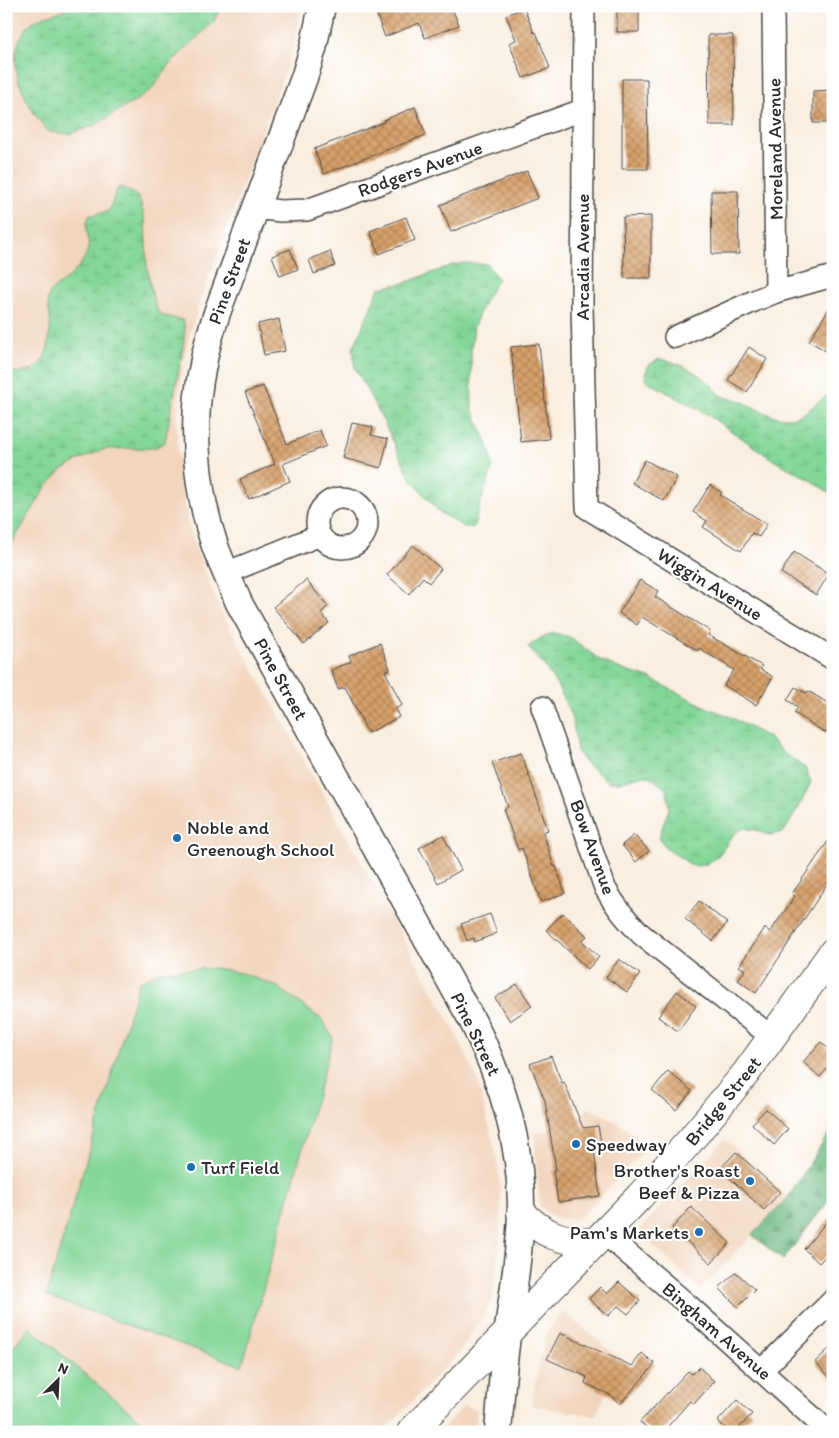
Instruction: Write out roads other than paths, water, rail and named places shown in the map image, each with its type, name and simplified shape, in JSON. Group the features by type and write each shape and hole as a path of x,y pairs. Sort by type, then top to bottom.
{"main road":[{"name":"Bridge Street","path":"411,1432 599,1238 720,1107 773,1038 833,952"},
{"path":"521,1212 534,1225 552,1235 568,1240 599,1238"}],"street":[{"name":"Pine Street","path":"322,6 313,49 304,78 215,319 202,366 197,420 204,500 215,546 252,627 485,1047 496,1071 516,1151 521,1212 516,1275 498,1432"},
{"name":"Arcadia Avenue","path":"584,6 582,306 587,508"},
{"name":"Moreland Avenue","path":"773,6 776,292"},
{"name":"Rodgers Avenue","path":"256,208 280,211 307,210 582,110"},
{"path":"675,337 776,292 833,276"},
{"name":"Wiggin Avenue","path":"587,508 833,659"},
{"path":"226,573 320,535"},
{"name":"Bow Avenue","path":"542,707 605,888 616,907 627,922 642,935 773,1038"},
{"name":"Bingham Avenue","path":"599,1238 762,1370 829,1432"},
{"path":"762,1370 833,1300"}],"place":[{"name":"Noble and Greenough School","path":"177,838"},
{"name":"Speedway","path":"576,1144"},
{"name":"Turf Field","path":"191,1167"},
{"name":"Brother's Roast Beef & Pizza","path":"750,1181"},
{"name":"Pam's Markets","path":"699,1232"}]}
